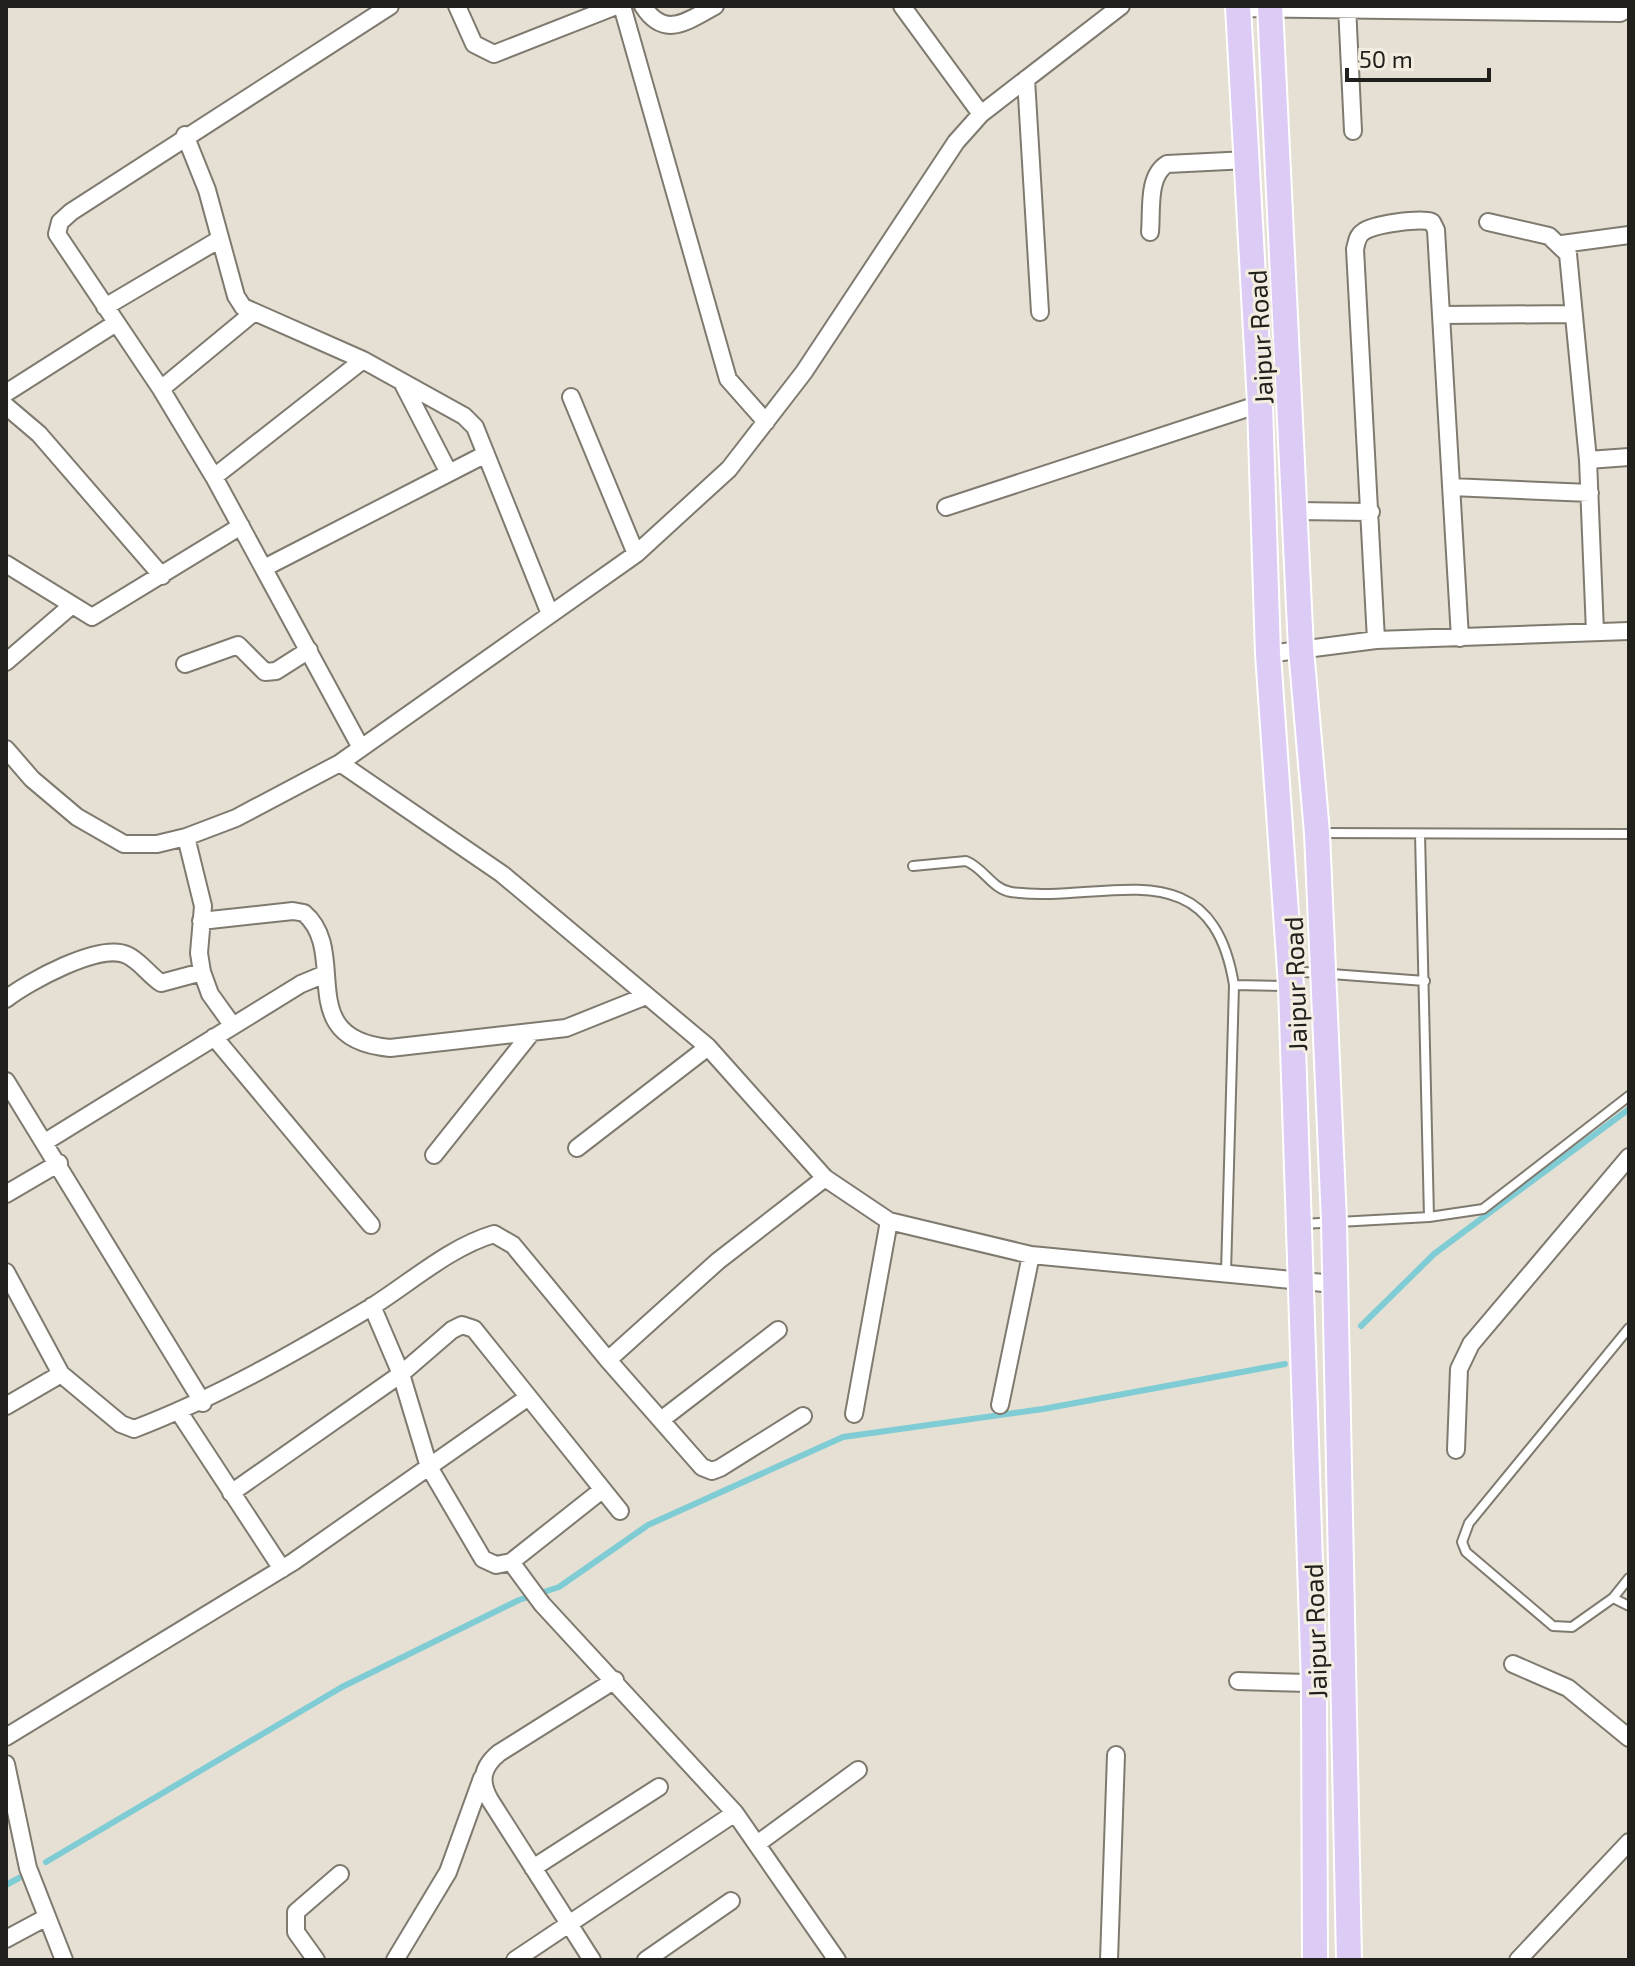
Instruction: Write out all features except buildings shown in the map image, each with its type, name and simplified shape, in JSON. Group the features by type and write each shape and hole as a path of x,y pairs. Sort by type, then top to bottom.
{"main road":[{"name":"Jaipur Road","path":"1238,7 1260,404 1268,654 1291,979 1314,1685 1315,1960"},
{"name":"Jaipur Road","path":"1270,7 1301,649 1317,833 1334,1221 1346,1684 1349,1960"}],"street":[{"path":"360,746 214,477 161,389 57,234 60,222 185,135 390,6"},
{"path":"457,6 474,44 494,54 616,6"},
{"path":"622,6 728,379 766,422"},
{"path":"643,6 652,21 661,26 674,25 715,6"},
{"path":"902,6 981,114"},
{"path":"6,749 32,779 77,817 124,844 157,844 186,837 236,818 340,763 636,554 729,469 804,372 956,142 981,114 1121,6"},
{"path":"1238,7 1620,13 1629,8"},
{"path":"1347,7 1353,131"},
{"path":"1026,79 1040,312"},
{"path":"185,135 207,190 236,296 253,313 363,360 464,416 475,427 550,614"},
{"path":"1150,232 1155,177 1159,169 1167,164 1248,160"},
{"path":"1376,640 1355,249 1359,236 1366,229 1422,219 1432,222 1436,230 1460,638"},
{"path":"1488,222 1549,236 1562,244 1568,254 1588,460 1595,632"},
{"path":"1562,244 1629,235"},
{"path":"105,307 220,239"},
{"path":"161,389 253,313"},
{"path":"1441,315 1574,314"},
{"path":"6,393 116,323"},
{"path":"214,477 363,360"},
{"path":"401,381 449,473"},
{"path":"571,397 636,554"},
{"path":"946,507 1260,404"},
{"path":"6,406 39,434 162,576"},
{"path":"264,568 486,454"},
{"path":"1588,460 1629,457"},
{"path":"1451,487 1590,493"},
{"path":"1295,511 1371,512"},
{"path":"6,564 92,617 241,526"},
{"path":"6,662 71,606"},
{"path":"1268,654 1376,640 1629,631"},
{"path":"185,664 238,645 265,672 276,671 309,650"},
{"path":"340,763 502,874 646,996 695,1056 825,1178 889,1221 1031,1255 1300,1278 1334,1284"},
{"path":"186,837 203,906 202,972 210,994 233,1026"},
{"path":"201,921 293,911 304,913 318,930 331,1012 339,1026 369,1046 390,1048 580,1024 646,996"},
{"path":"6,999 57,970 107,953 125,954 161,983 202,972"},
{"path":"45,1142 301,984 325,974"},
{"path":"434,1155 532,1032"},
{"path":"214,1037 371,1225"},
{"path":"577,1148 695,1056"},
{"path":"6,1081 59,1163 203,1403"},
{"path":"1456,1450 1459,1369 1471,1344 1629,1157"},
{"path":"6,1194 59,1163"},
{"path":"608,1360 718,1261 825,1178"},
{"path":"854,1414 889,1221"},
{"path":"6,1272 61,1374 121,1424 134,1429 203,1403 372,1306 469,1244 494,1234 513,1245 702,1467 712,1471 803,1416"},
{"path":"1000,1405 1031,1255"},
{"path":"372,1306 401,1374 429,1467 483,1559 496,1565 511,1562 602,1490"},
{"path":"231,1493 401,1374 462,1325 474,1329 620,1511"},
{"path":"661,1420 778,1330"},
{"path":"6,1406 61,1374"},
{"path":"6,1737 282,1569 527,1398"},
{"path":"179,1412 282,1569"},
{"path":"511,1562 542,1604 735,1813 837,1960"},
{"path":"1513,1664 1568,1688 1629,1738"},
{"path":"395,1960 448,1872 488,1762 615,1680"},
{"path":"1238,1681 1346,1684"},
{"path":"1109,1960 1116,1755"},
{"path":"6,1764 28,1868 64,1960"},
{"path":"757,1844 858,1770"},
{"path":"483,1775 482,1786 592,1960"},
{"path":"533,1868 659,1787"},
{"path":"515,1960 735,1813"},
{"path":"1518,1960 1629,1842"},
{"path":"316,1960 296,1932 296,1912 340,1874"},
{"path":"646,1960 731,1901"},
{"path":"6,1939 47,1917"}],"lane":[{"path":"1317,833 1629,834"},
{"path":"1420,834 1429,1217"},
{"path":"913,866 966,861 1008,892 1151,889 1175,893 1199,911 1219,935 1229,958 1234,985 1226,1273"},
{"path":"1234,985 1323,974 1425,981"},
{"path":"1297,1224 1429,1217 1483,1209 1629,1096"},
{"path":"1629,1328 1469,1523 1462,1542 1466,1552 1553,1626 1562,1630 1572,1627 1613,1598 1629,1578"},
{"path":"1613,1598 1629,1606"}],"waterway":[{"path":"1361,1326 1434,1254 1629,1109"},
{"path":"46,1862 342,1687 519,1600 559,1587 648,1525 843,1437 1043,1409 1285,1364"},
{"path":"6,1885 19,1878"}]}
